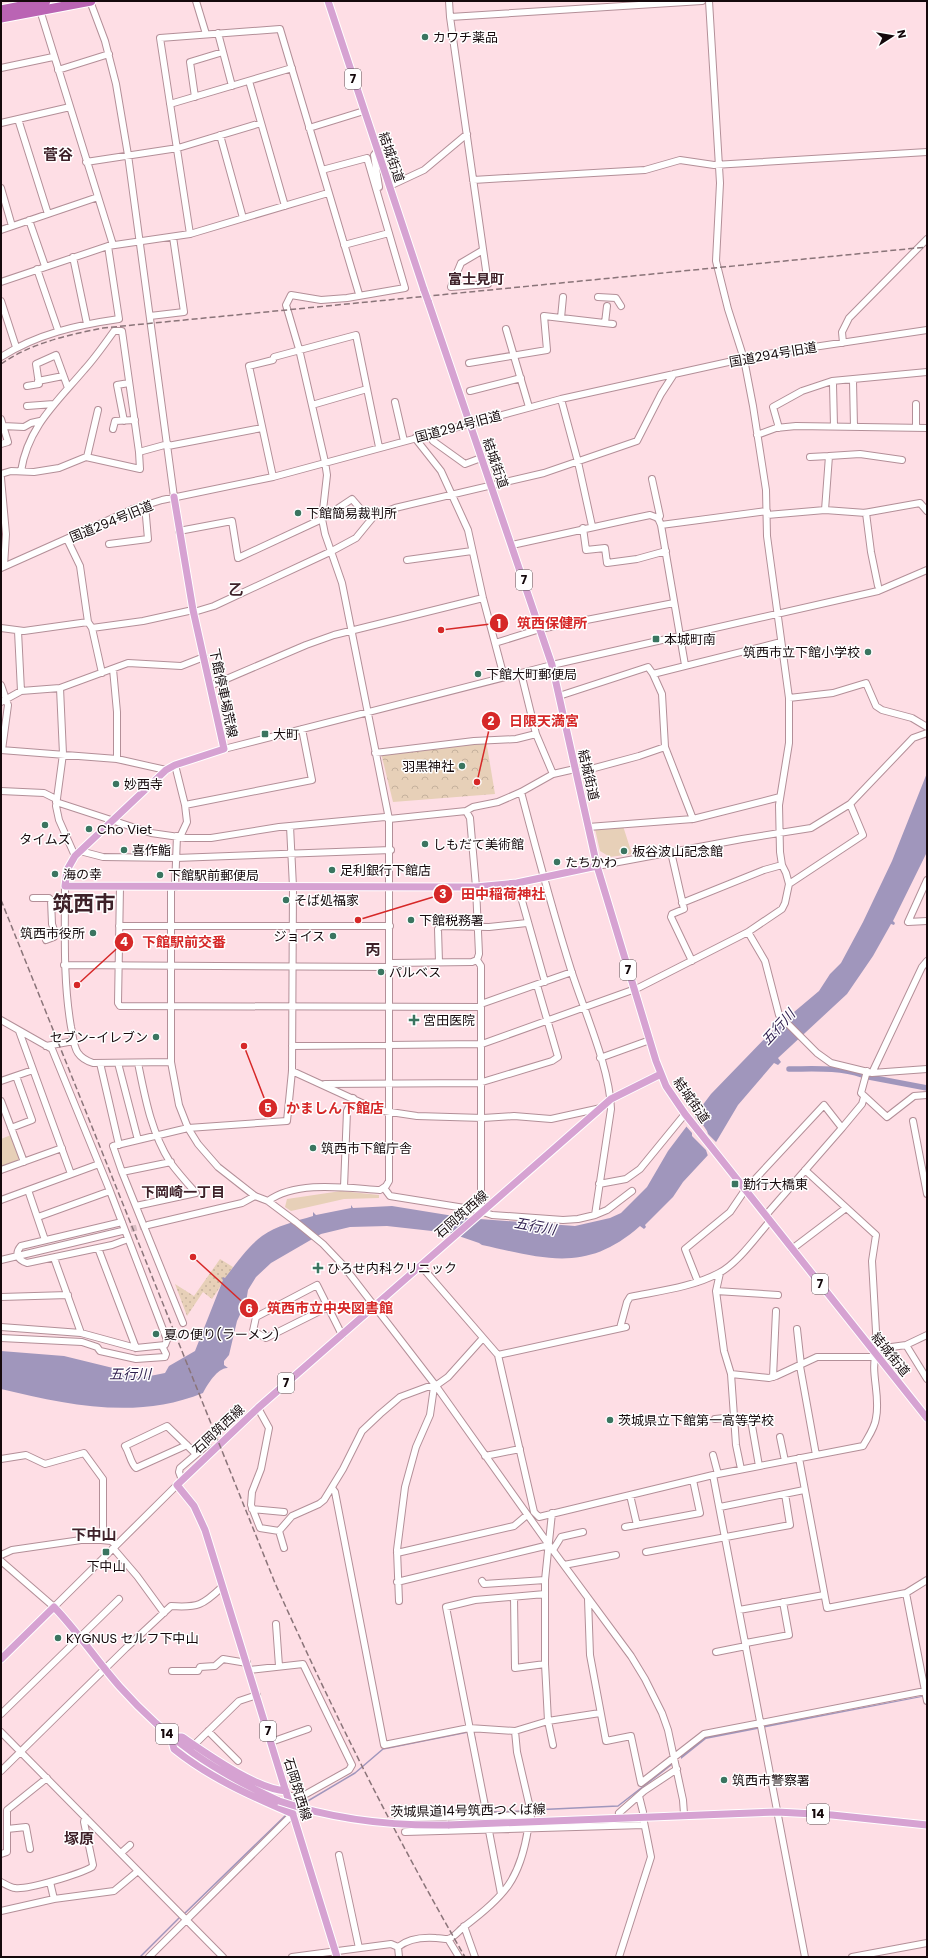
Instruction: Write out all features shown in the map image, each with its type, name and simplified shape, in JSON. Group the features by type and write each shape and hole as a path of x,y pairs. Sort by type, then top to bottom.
{"highway":[{"path":"1,10 46,1"},
{"path":"1,18 90,1"}],"main road":[{"name":"結城街道","path":"328,1 424,290 552,665 597,866 661,1074 670,1094 685,1115 927,1418"},
{"name":"下館停車場荒線","path":"65,886 67,870 78,853 111,820 166,770 175,765 224,749 193,611 174,497"},
{"path":"65,886 476,887 516,883 597,866"},
{"name":"石岡筑西線","path":"336,1954 248,1666 200,1516 180,1482 258,1408 611,1099 661,1074"},
{"path":"1,1658 54,1607"},
{"name":"茨城県道14号筑西つくば線","path":"54,1607 131,1698 171,1737 222,1772 279,1800 320,1813 358,1821 392,1825 448,1825 530,1819 643,1814 777,1812 832,1815 927,1825"},
{"path":"287,1793 266,1786 245,1776 182,1737 171,1737 174,1749 212,1775 253,1798 293,1814"}],"street":[{"path":"90,1 109,54 116,84 128,155 174,497"},
{"path":"196,1 206,34"},
{"path":"449,1 488,284 451,287 461,263 483,250"},
{"path":"450,17 702,1"},
{"path":"292,1046 482,1044 634,990 748,932 782,909 785,903 789,884 782,865 779,833 780,797 789,743 789,698 767,536 766,490 757,435 744,359 728,309 716,261 720,198 709,1"},
{"path":"1,357 16,347 58,330 119,319 110,245 98,197 53,56 40,10"},
{"path":"190,234 160,38 280,29 359,294"},
{"path":"218,33 232,86"},
{"path":"195,97 190,62 223,52"},
{"path":"58,70 109,54"},
{"path":"1,66 53,56"},
{"path":"170,104 292,68"},
{"path":"249,81 285,206"},
{"path":"1,123 70,107"},
{"path":"309,128 364,111"},
{"path":"18,119 48,214"},
{"path":"86,162 178,148 261,123"},
{"path":"394,184 424,170 467,134"},
{"path":"220,135 243,218"},
{"path":"268,1201 278,1195 295,1191 344,1187 380,1190 384,1188 389,1181 390,819 375,753 367,713 368,709 342,583 325,534 322,519 327,475 325,462 299,349 286,305 289,297 295,295 312,300 321,300 347,298 359,294 405,288 389,233 380,188 374,155 378,150"},
{"path":"473,180 645,170 680,160 719,164 927,152"},
{"path":"322,170 366,158 380,188"},
{"path":"1,188 12,226"},
{"path":"1,282 110,245 190,234 328,193"},
{"path":"1,230 98,197"},
{"path":"29,220 45,266"},
{"path":"344,245 389,233"},
{"path":"150,316 184,312 173,237"},
{"path":"843,343 842,332 849,318 927,239"},
{"path":"72,257 87,324"},
{"path":"37,270 58,330"},
{"path":"561,318 563,297"},
{"path":"598,297 616,298 621,306"},
{"path":"1,301 16,347"},
{"path":"605,324 607,306"},
{"path":"469,363 547,350 544,316 613,324"},
{"path":"506,329 529,407"},
{"name":"国道294号旧道","path":"2,567 145,505 174,497 273,477 379,447 561,399 744,359 927,330"},
{"path":"1,474 11,471 34,472 60,468 87,457 140,469 135,420 122,331 114,331 84,370 40,421 23,457 21,471"},
{"path":"273,477 249,366 274,360 274,357 299,349 356,335 379,447"},
{"path":"27,386 39,384 36,364 56,355 68,388"},
{"path":"779,428 773,407 802,391 832,381 927,372"},
{"path":"92,628 143,621 214,606 332,551 356,538 374,516 395,508 544,473 637,440 661,394 674,374"},
{"path":"38,381 64,376"},
{"path":"470,391 521,378"},
{"path":"853,381 854,427"},
{"path":"124,421 117,384 129,383"},
{"path":"833,384 834,426"},
{"path":"312,405 367,390"},
{"path":"561,399 578,462 592,526"},
{"path":"395,402 404,441"},
{"path":"27,406 54,404"},
{"path":"916,404 916,428"},
{"path":"87,457 98,410"},
{"path":"1,420 8,442 1,444"},
{"path":"113,429 115,421 135,420"},
{"path":"3,426 24,427 31,423 40,421"},
{"path":"757,435 779,428 834,426 927,428"},
{"path":"139,452 168,445 262,428"},
{"path":"428,434 433,441 465,464 481,458"},
{"path":"416,438 441,471 468,530 483,598 504,677"},
{"path":"810,457 860,454 902,460"},
{"path":"825,510 829,456"},
{"path":"1,478 6,534 2,567"},
{"path":"652,479 660,516 685,665"},
{"path":"179,531 232,521 238,558 322,519 352,499 370,520"},
{"path":"512,545 592,526 650,516 660,522 767,513 825,510 864,513 920,504 927,511"},
{"path":"109,544 148,539 145,505"},
{"path":"864,513 866,513 874,570 878,586"},
{"path":"583,528 586,550 605,548 607,563 637,559 666,551"},
{"path":"67,538 80,566 88,622 92,628 102,673"},
{"path":"407,560 472,551"},
{"path":"224,749 552,665 778,615 878,591 927,570"},
{"path":"210,686 306,644 483,598"},
{"path":"495,643 540,629 674,603"},
{"path":"1,628 18,631 88,622"},
{"path":"18,631 21,691"},
{"path":"653,674 781,642"},
{"path":"4,701 21,691 60,688 128,663 181,666 204,657"},
{"path":"559,696 648,667 653,674 662,694 665,747 693,819"},
{"path":"113,669 117,712 117,759"},
{"path":"521,673 536,734 554,774"},
{"path":"789,698 833,693 866,683 876,706 882,710 912,718 927,727"},
{"path":"1,685 4,701 8,705 2,750 117,759 166,770"},
{"path":"60,688 63,754 56,800 59,820 78,853 103,857 176,858 390,850"},
{"path":"185,804 312,780 302,729"},
{"path":"597,866 811,828 850,804 914,738 927,733"},
{"path":"375,753 474,741 516,738 536,734"},
{"path":"1,791 13,793 44,793 56,800 151,833 178,837 211,838 290,826 384,817 390,819 466,811 473,807 498,802 522,792 554,774 575,771 639,756 665,747"},
{"path":"175,765 185,804 187,822 178,837 170,926 171,1062 179,1105 188,1128 198,1144 218,1167 255,1196 268,1201 285,1213 322,1244 354,1278 435,1386 645,1679 662,1713 677,1769 684,1814"},
{"path":"522,792 543,878 600,1058 611,1099 611,1109 595,1215"},
{"path":"588,827 693,819 780,797"},
{"path":"789,884 863,835 850,804"},
{"path":"466,811 470,818 476,887 479,954 477,960"},
{"path":"183,1323 113,1146 188,1128 287,1121 292,1071 293,887 290,826"},
{"path":"671,852 684,909 672,914 671,916 692,961"},
{"path":"682,902 764,870 782,865"},
{"path":"927,880 908,920 910,923 927,921"},
{"path":"516,883 545,982"},
{"path":"65,886 64,965 66,997 76,1050 86,1061 100,1063 171,1062"},
{"path":"120,887 118,1003 120,1006 482,1005 572,972"},
{"path":"33,898 49,898 51,900 52,924 55,933 54,937 46,940"},
{"path":"439,962 438,929 441,926 511,926 527,923"},
{"path":"119,926 390,926"},
{"path":"748,932 765,961 776,1005 781,1016 817,1053 832,1063 870,1072 927,1069"},
{"path":"64,965 390,965 439,962 472,962 477,960"},
{"path":"477,960 481,966 482,1005 482,1212"},
{"path":"927,961 922,967 860,1090 864,1097 887,1117 914,1096 927,1095"},
{"path":"322,1084 478,1083 558,1058 537,985"},
{"path":"1,1020 52,1049 110,1191 167,1340 165,1345 162,1346 136,1348 83,1333 1,1327"},
{"path":"19,1031 71,1174"},
{"path":"46,1046 74,1040"},
{"path":"600,1058 650,1040"},
{"path":"100,1063 119,1145"},
{"path":"118,1063 138,1140"},
{"path":"136,1206 196,1193 170,1162 157,1136 150,1117 138,1063"},
{"path":"1,1081 33,1070"},
{"path":"292,1071 377,1110 422,1117 483,1118 514,1116 551,1119 601,1108"},
{"path":"11,1128 32,1120 16,1076"},
{"path":"498,1355 623,1327 627,1302 630,1297 698,1282 720,1273 732,1264 805,1170 862,1104 864,1097"},
{"path":"344,1187 347,1111 353,1098"},
{"path":"1,1101 24,1162"},
{"path":"698,1282 685,1249 730,1212 745,1190 824,1105 842,1128"},
{"path":"599,1184 626,1179 640,1169 685,1115"},
{"path":"913,1121 927,1191"},
{"path":"1,1170 62,1148"},
{"path":"122,1172 170,1162"},
{"path":"1,1200 99,1164"},
{"path":"421,1266 498,1355 534,1512 539,1517 741,1469 862,1446 876,1418 877,1400 873,1377 876,1353 872,1261 876,1235 805,1170"},
{"path":"384,1188 390,1196 523,1218 564,1220 578,1219 595,1215 607,1210 632,1191"},
{"path":"28,1190 45,1240"},
{"path":"38,1217 110,1191"},
{"path":"148,1225 242,1203 255,1196"},
{"path":"792,1248 846,1208"},
{"path":"122,1222 21,1246 17,1256 20,1261 27,1263 98,1248 128,1239"},
{"path":"1,1260 122,1231"},
{"path":"98,1248 136,1348"},
{"path":"54,1258 83,1333 83,1342"},
{"path":"720,1273 716,1291 724,1351 731,1374 736,1445 741,1469"},
{"path":"328,1307 266,1338 253,1331 256,1317 317,1285 328,1307 342,1335"},
{"path":"716,1291 778,1295"},
{"path":"1,1297 68,1294"},
{"path":"773,1377 776,1311"},
{"path":"797,1329 801,1365 816,1455"},
{"path":"731,1374 773,1377 818,1356 876,1353 906,1345 927,1335"},
{"path":"1,1338 83,1342 97,1347 100,1350 136,1359 165,1357 166,1354 162,1346"},
{"path":"279,1531 292,1516 319,1504 332,1488 362,1431 400,1397 427,1387 435,1386 448,1377 483,1338"},
{"path":"906,1345 927,1379"},
{"path":"399,1601 397,1582 397,1553 399,1524 405,1487 416,1447 430,1415 435,1386"},
{"path":"258,1408 269,1428 261,1469 252,1492 252,1509 260,1528 279,1531"},
{"path":"715,1419 751,1420 759,1466"},
{"path":"187,1445 136,1468 131,1463 130,1454 125,1446 167,1426 187,1445 196,1454"},
{"path":"780,1437 785,1461"},
{"path":"1,1561 54,1607 180,1482 180,1468 207,1445"},
{"path":"485,1456 520,1449"},
{"path":"1,1459 26,1455 45,1464 84,1453 103,1479 103,1540"},
{"path":"713,1455 720,1507 805,1957"},
{"path":"799,1458 827,1608 906,1593 927,1580"},
{"path":"625,1527 700,1512 693,1480"},
{"path":"332,1488 335,1492 384,1745 470,1731 515,1732 548,1721 600,1713"},
{"path":"720,1507 804,1490"},
{"path":"646,1552 790,1525 785,1494"},
{"path":"630,1495 637,1525"},
{"path":"252,1509 284,1512"},
{"path":"552,1513 551,1548 545,1580 545,1664 548,1721 553,1745"},
{"path":"397,1553 514,1526 527,1515"},
{"path":"279,1531 284,1548"},
{"path":"397,1582 551,1548 561,1537 583,1532"},
{"path":"1,1556 12,1550 81,1540 111,1541 164,1613"},
{"path":"564,1565 616,1555"},
{"path":"482,1581 484,1584 545,1580"},
{"path":"1,1772 171,1606 192,1608 208,1600 222,1587"},
{"path":"588,1598 590,1655 606,1741 630,1736 641,1783 704,1734 761,1726 926,1697 906,1593"},
{"path":"487,1816 446,1607 475,1600 545,1594"},
{"path":"740,1610 824,1594"},
{"path":"514,1597 515,1668 545,1664"},
{"path":"1,1714 119,1599"},
{"path":"716,1652 789,1635 783,1602"},
{"path":"276,1624 279,1666"},
{"path":"172,1671 198,1670 200,1666 215,1666 223,1659 248,1666 303,1664 352,1765 350,1770 299,1798 287,1793"},
{"path":"194,1745 239,1701 257,1695"},
{"path":"271,1742 308,1729"},
{"path":"208,1731 238,1761"},
{"path":"1,1732 222,1957"},
{"path":"398,1948 405,1942 416,1938 427,1937 448,1939 477,1918 508,1888 518,1871 524,1854 530,1819 517,1752 515,1732"},
{"path":"619,1813 639,1796 677,1769"},
{"path":"1,1854 8,1852 7,1810 46,1778"},
{"path":"619,1957 650,1857 639,1796"},
{"path":"149,1957 183,1917 293,1814"},
{"path":"398,1818 487,1816 644,1825"},
{"path":"1,1882 15,1888 50,1882 88,1869 93,1865 84,1822 85,1817"},
{"path":"405,1832 489,1830 530,1819"},
{"path":"7,1829 26,1827 30,1849"},
{"path":"489,1830 501,1894"},
{"path":"121,1853 130,1845"},
{"path":"338,1855 359,1948"},
{"path":"1,1910 54,1899 114,1891 138,1871"},
{"path":"50,1882 54,1899"},
{"path":"464,1926 475,1957"},
{"path":"448,1939 459,1957"},
{"path":"852,1957 927,1943"},
{"path":"292,1957 336,1954 359,1948 391,1944 398,1948"},
{"path":"398,1948 399,1957"}],"green space":[{"path":"486,740 495,794 393,802 381,753"},
{"path":"623,826 632,854 610,857 600,851 595,829"},
{"path":"11,1135 19,1158 18,1161 1,1167 1,1139"},
{"path":"341,1191 379,1195 379,1198 344,1199 291,1211 285,1207 287,1199"},
{"path":"220,1259 233,1267 212,1299 203,1292 187,1316 175,1284 194,1296"}],"water":[{"name":"五行川","path":"927,773 927,852 893,921 895,923 894,925 891,924 873,956 847,994 778,1058 781,1062 778,1065 774,1063 738,1105 709,1154 683,1182 673,1197 645,1225 646,1227 644,1229 640,1226 621,1241 602,1251 584,1256 565,1258 546,1258 526,1255 482,1245 450,1233 387,1226 350,1227 321,1234 271,1263 256,1277 248,1290 246,1302 237,1321 229,1355 224,1361 224,1365 228,1368 224,1368 217,1373 203,1393 178,1401 153,1406 128,1408 77,1404 1,1389 1,1351 64,1356 113,1368 124,1374 134,1376 145,1377 165,1373 169,1366 195,1351 223,1277 225,1278 247,1250 257,1240 273,1229 313,1216 313,1212 316,1215 351,1208 351,1205 353,1208 392,1206 466,1218 575,1226 610,1218 621,1213 647,1187 668,1151 711,1094 775,1028 819,991 830,974 841,963 863,922 892,861"},
{"path":"927,1695 706,1739 681,1759 681,1756 705,1737"}],"pier":[{"path":"693,1113 699,1123 703,1125 708,1134 718,1144 708,1156 706,1150 692,1136 692,1133 685,1125"}],"waterway":[{"path":"789,1069 835,1070 853,1072 862,1075"},
{"path":"869,1077 927,1088"},
{"path":"472,1731 475,1739"},
{"path":"301,1805 355,1773 383,1749 468,1732"},
{"path":"532,1810 618,1806 671,1765"},
{"path":"489,1812 529,1811"},
{"path":"184,1914 286,1815"},
{"path":"140,1957 181,1916"}],"tunnel":[{"path":"122,1231 148,1225"}],"railway":[{"path":"1,364 37,345 63,337 103,328 927,247"},
{"path":"1,900 275,1583 365,1772 389,1819 465,1957"}],"place":[{"name":"カワチ薬品","path":"425,37"},
{"name":"下館簡易裁判所","path":"298,513"},
{"name":"筑西保健所","path":"441,630"},
{"name":"本城町南","path":"656,639"},
{"name":"筑西市立下館小学校","path":"868,652"},
{"name":"下館大町郵便局","path":"478,674"},
{"name":"大町","path":"265,734"},
{"name":"羽黒神社","path":"462,766"},
{"name":"日限天満宮","path":"477,782"},
{"name":"妙西寺","path":"116,784"},
{"name":"タイムズ","path":"45,825"},
{"name":"Cho Viet","path":"89,829"},
{"name":"しもだて美術館","path":"425,844"},
{"name":"喜作鮨","path":"124,850"},
{"name":"板谷波山記念館","path":"624,851"},
{"name":"たちかわ","path":"557,862"},
{"name":"足利銀行下館店","path":"332,870"},
{"name":"海の幸","path":"55,874"},
{"name":"下館駅前郵便局","path":"160,875"},
{"name":"そば処福家","path":"286,900"},
{"name":"田中稲荷神社","path":"358,920"},
{"name":"下館税務署","path":"411,920"},
{"name":"筑西市役所","path":"93,933"},
{"name":"ジョイス","path":"333,936"},
{"name":"パルベス","path":"381,972"},
{"name":"下館駅前交番","path":"77,985"},
{"name":"宮田医院","path":"414,1020"},
{"name":"セブン-イレブン","path":"156,1037"},
{"name":"かましん下館店","path":"244,1046"},
{"name":"筑西市下館庁舎","path":"313,1148"},
{"name":"勤行大橋東","path":"735,1184"},
{"name":"筑西市立中央図書館","path":"193,1257"},
{"name":"ひろせ内科クリニック","path":"318,1268"},
{"name":"夏の便り(ラーメン)","path":"156,1334"},
{"name":"茨城県立下館第一高等学校","path":"610,1420"},
{"name":"下中山","path":"106,1552"},
{"name":"KYGNUS セルフ下中山","path":"58,1638"},
{"name":"筑西市警察署","path":"724,1780"}],"district":[{"name":"菅谷","path":"58,155"},
{"name":"富士見町","path":"476,279"},
{"name":"乙","path":"236,590"},
{"name":"筑西市","path":"84,904"},
{"name":"丙","path":"373,950"},
{"name":"下岡崎一丁目","path":"183,1192"},
{"name":"下中山","path":"94,1535"},
{"name":"塚原","path":"79,1839"}]}
